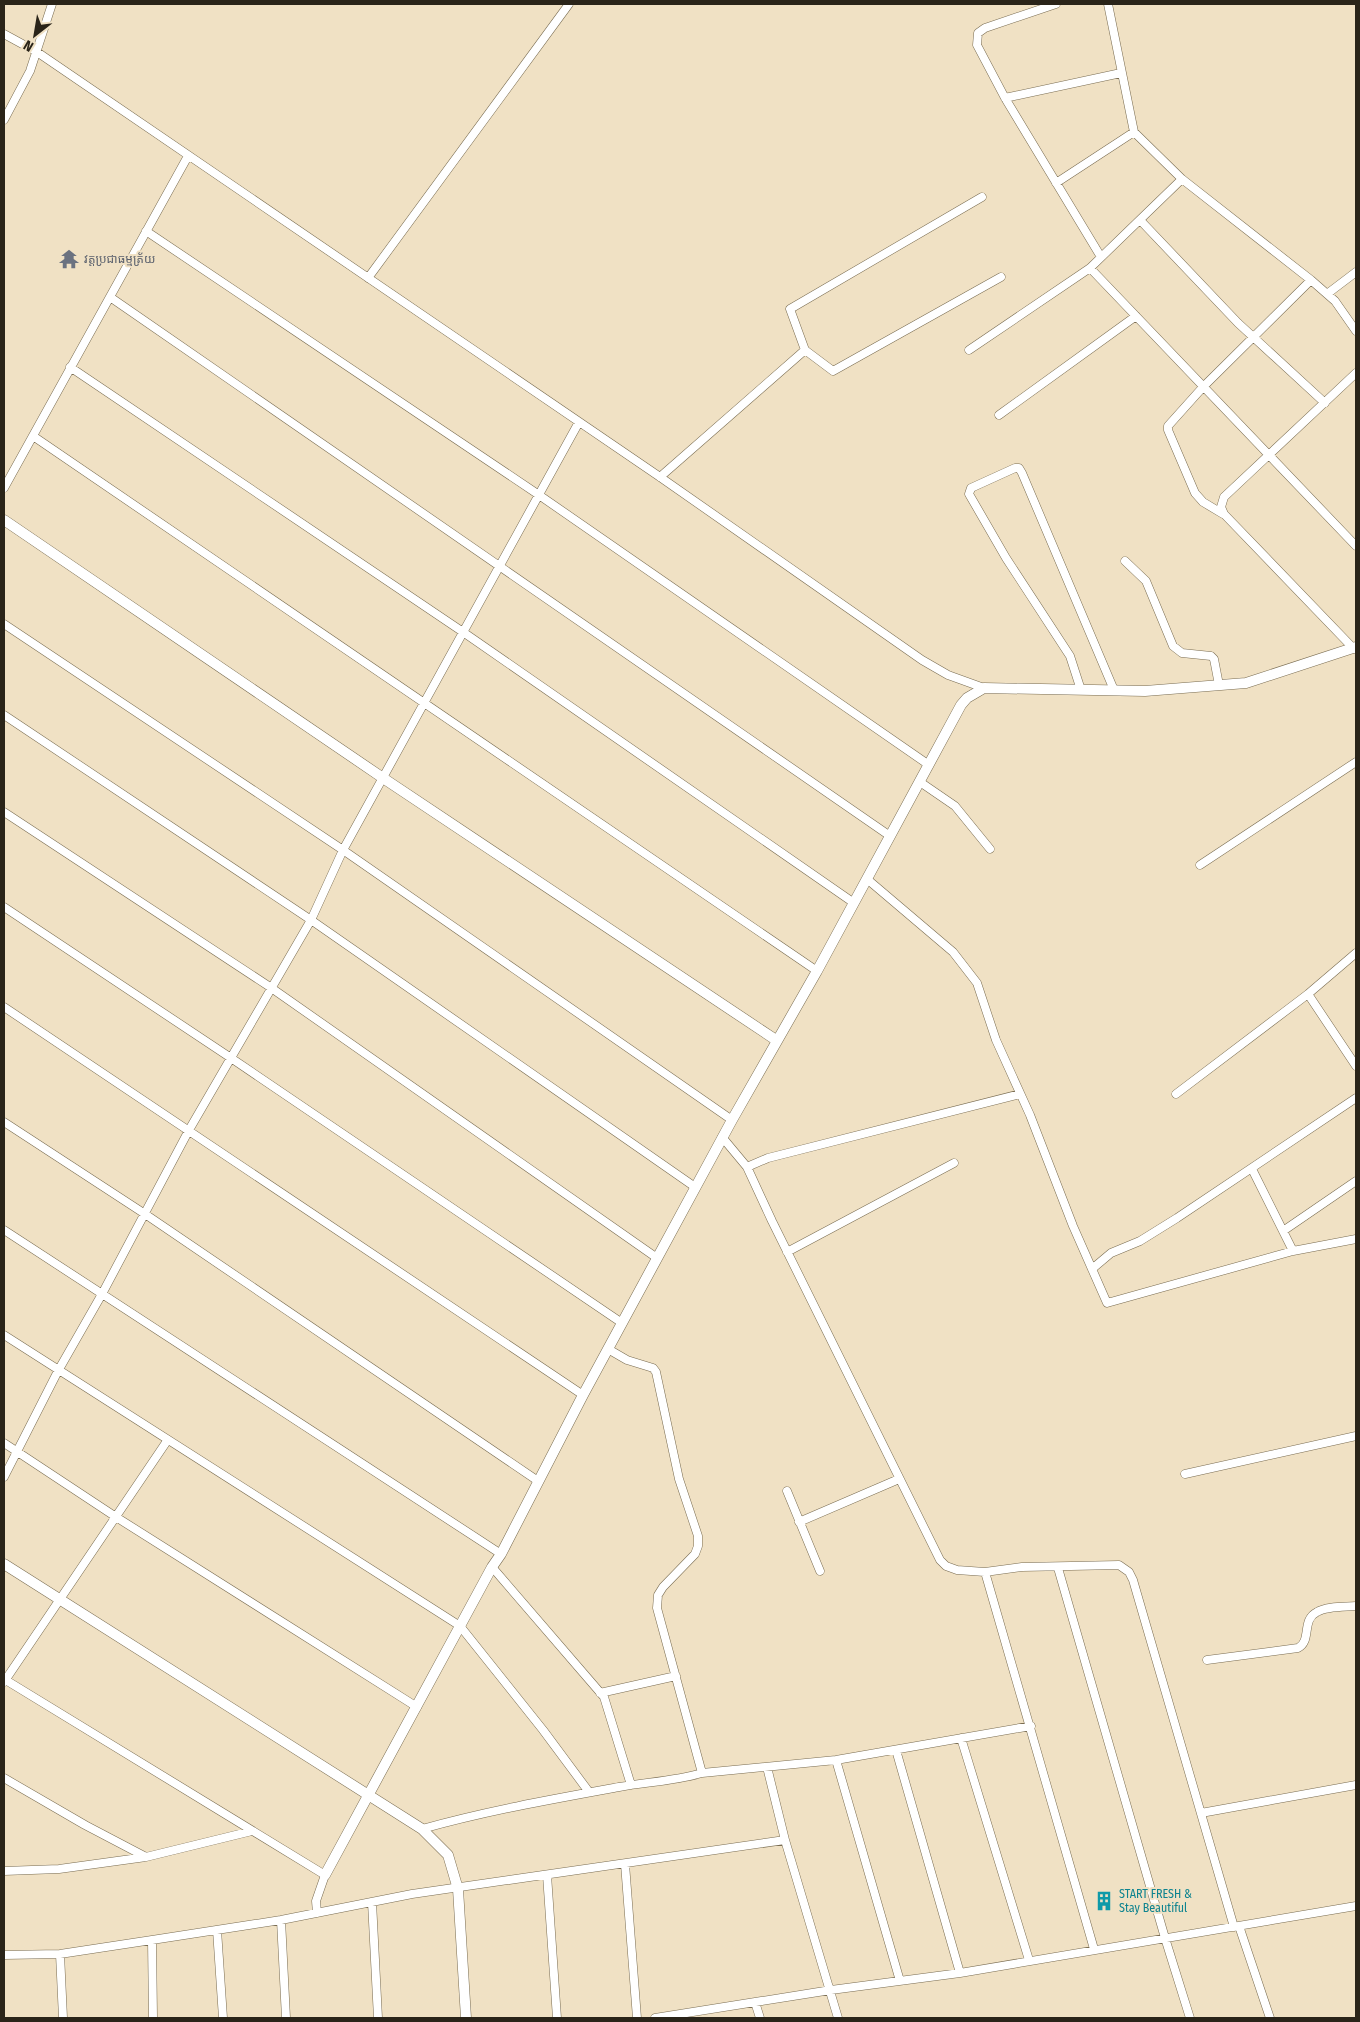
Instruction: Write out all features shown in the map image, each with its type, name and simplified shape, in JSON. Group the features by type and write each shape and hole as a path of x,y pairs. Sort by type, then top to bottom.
{"street":[{"path":"4,120 30,71 52,4"},
{"path":"368,278 569,4"},
{"path":"1056,4 985,28 978,33 977,45 1005,98 1101,257"},
{"path":"1108,4 1134,132 1182,179 1312,280 1335,301 1356,331"},
{"path":"4,34 37,52 660,477 922,660 948,675 984,688 1145,691 1246,683 1355,648 1224,514 1220,507 1224,497 1356,373"},
{"path":"1005,98 1121,73"},
{"path":"1056,184 1134,132"},
{"path":"4,488 188,156"},
{"path":"969,350 1090,268 1182,179"},
{"path":"982,197 790,309 805,350 833,371 1001,277"},
{"path":"1140,220 1238,323 1325,403"},
{"path":"146,231 539,494 929,765"},
{"path":"1090,268 1356,546"},
{"path":"1326,294 1356,272"},
{"path":"1224,514 1203,502 1195,492 1168,430 1170,423 1203,387 1312,280"},
{"path":"110,297 890,836"},
{"path":"999,415 1136,316"},
{"path":"660,477 805,350"},
{"path":"70,367 463,632 854,903"},
{"path":"4,1477 58,1371 102,1294 190,1130 270,987 311,920 343,850 578,422"},
{"path":"33,436 817,971"},
{"path":"1081,690 1070,656 1006,558 969,494 970,488 1015,468 1019,468 1022,473 1114,690"},
{"path":"4,520 384,778 776,1040"},
{"path":"1125,561 1146,581 1174,646 1182,653 1211,656 1214,659 1219,685"},
{"path":"4,624 343,850 732,1120"},
{"path":"317,1913 316,1901 325,1875 492,1567 501,1554 583,1396 722,1137 817,971 961,705 967,698 984,688"},
{"path":"4,715 311,920 695,1187"},
{"path":"1200,865 1356,762"},
{"path":"920,782 955,806 990,849"},
{"path":"4,812 270,987 657,1258"},
{"path":"867,879 953,952 981,991 996,1040 1107,1303 1293,1251 1356,1239"},
{"path":"4,907 622,1323"},
{"path":"1176,1094 1308,994 1356,953"},
{"path":"1308,994 1356,1066"},
{"path":"4,1007 190,1130 583,1396"},
{"path":"747,1167 768,1158 1020,1094"},
{"path":"1092,1269 1111,1253 1140,1241 1356,1098"},
{"path":"4,1122 145,1214 538,1481"},
{"path":"722,1137 747,1167 787,1252 940,1560 946,1566 957,1570 985,1572 1022,1567 1058,1568 1119,1565 1129,1572 1133,1580 1236,1926 1270,2018"},
{"path":"787,1252 954,1163"},
{"path":"1252,1168 1293,1251"},
{"path":"1283,1231 1356,1181"},
{"path":"4,1230 501,1554"},
{"path":"4,1336 460,1626 538,1722 589,1792"},
{"path":"608,1349 627,1360 653,1368 656,1372 679,1479 698,1536 698,1546 695,1554 663,1587 656,1601 662,1630 702,1773"},
{"path":"1185,1474 1356,1436"},
{"path":"167,1441 61,1600 4,1680 325,1875"},
{"path":"4,1443 116,1517 417,1707"},
{"path":"799,1522 899,1478"},
{"path":"787,1491 820,1571"},
{"path":"4,1564 422,1830 448,1855 458,1889 466,2018"},
{"path":"492,1567 604,1698 631,1785"},
{"path":"1058,1568 1190,2018"},
{"path":"985,1572 1031,1726 1094,1950"},
{"path":"1207,1660 1298,1648 1303,1646 1305,1642 1307,1623 1311,1615 1319,1610 1356,1606"},
{"path":"600,1693 676,1676"},
{"path":"422,1830 460,1818 589,1792 702,1773 836,1760 1031,1726"},
{"path":"961,1738 1029,1960"},
{"path":"896,1750 960,1973"},
{"path":"836,1760 900,1981"},
{"path":"767,1767 785,1840 838,2018"},
{"path":"4,1778 85,1825 146,1857"},
{"path":"1201,1813 1356,1785"},
{"path":"4,1871 59,1869 146,1857 252,1831"},
{"path":"4,1955 60,1954 281,1920 412,1894 458,1889 785,1840"},
{"path":"625,1864 637,2018"},
{"path":"547,1875 557,2018"},
{"path":"372,1902 378,2018"},
{"path":"655,2018 706,2014 755,2002 960,1973 1236,1926 1356,1908"},
{"path":"281,1920 286,2018"},
{"path":"217,1930 222,2018"},
{"path":"152,1940 153,2018"},
{"path":"60,1954 63,2018"},
{"path":"755,2002 760,2018"}],"place":[{"name":"វត្តប្រជាធម្មត្រ័យ","path":"69,259"},
{"name":"START FRESH & Stay Beautiful","path":"1104,1901"}]}
